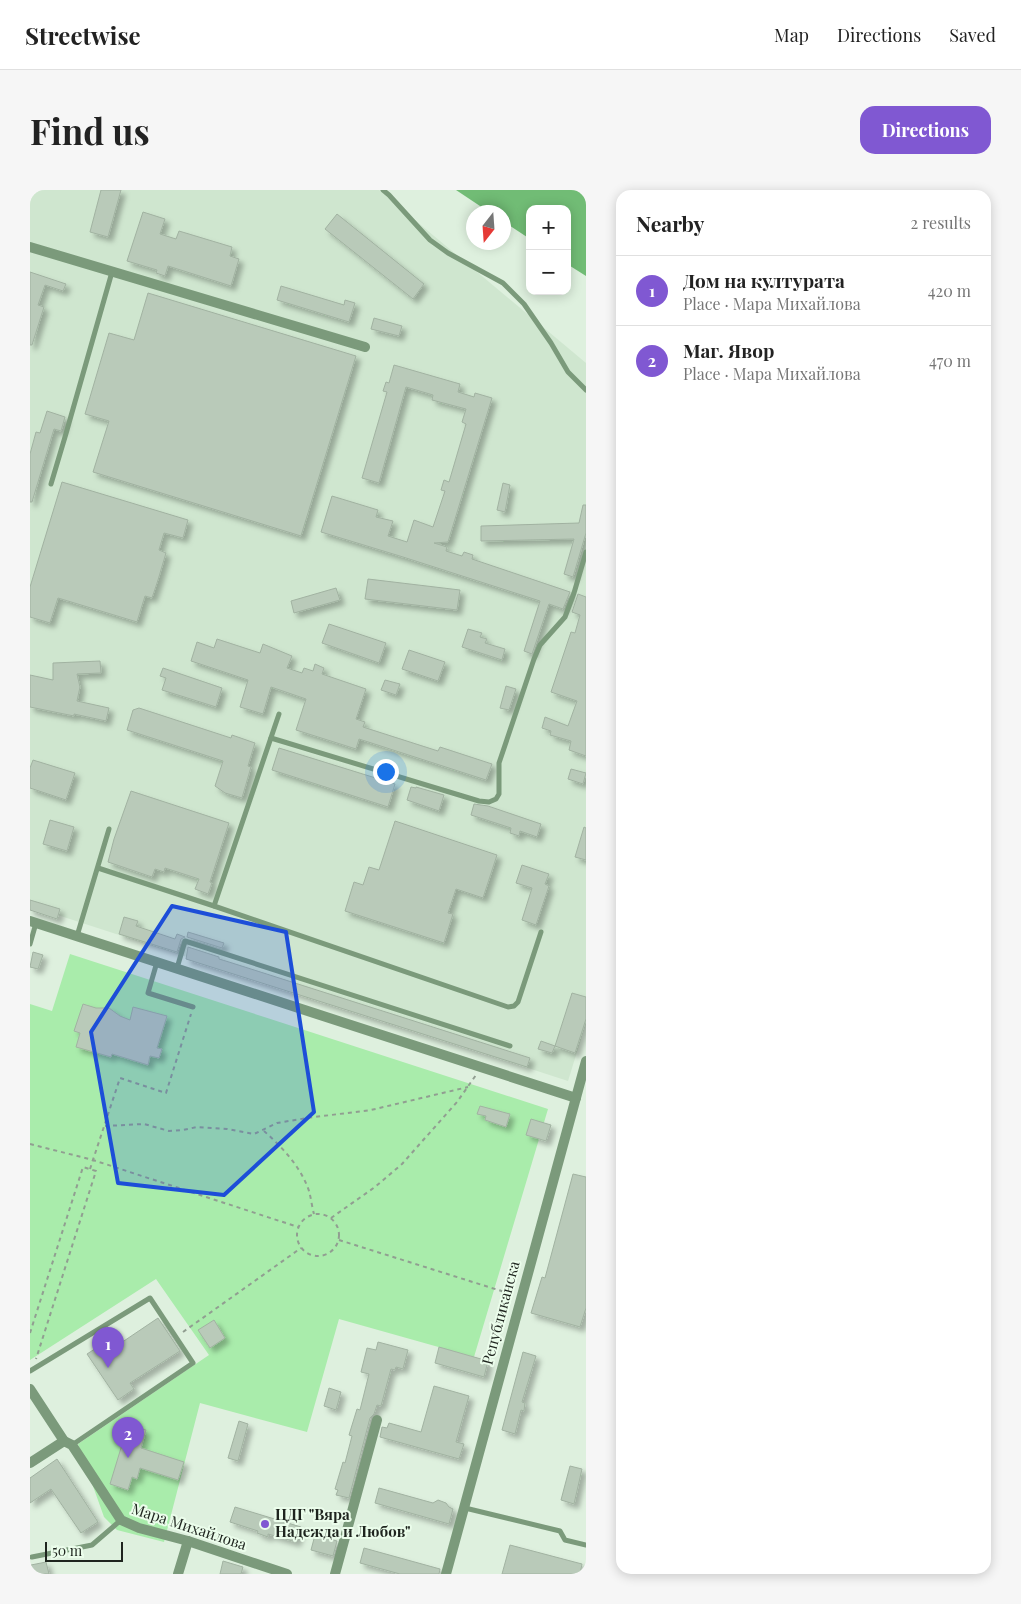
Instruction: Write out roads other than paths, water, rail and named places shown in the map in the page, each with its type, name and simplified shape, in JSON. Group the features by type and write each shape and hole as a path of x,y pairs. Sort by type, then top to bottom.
{"street":[{"path":"30,247 366,347"},
{"path":"33,922 576,1098"},
{"name":"Републиканска","path":"446,1574 586,1061"},
{"name":"Мара Михайлова","path":"30,1390 121,1520 140,1528 287,1574"},
{"path":"336,1574 377,1420"},
{"path":"30,1464 68,1443"},
{"path":"178,1574 188,1542"}],"lane":[{"path":"383,190 430,240 448,253 503,283 524,304 568,372 586,390"},
{"path":"50,484 112,272"},
{"path":"271,738 472,799 489,802 496,799 499,794 499,763 534,659 540,645 565,617 586,552"},
{"path":"214,906 279,714"},
{"path":"77,936 109,829"},
{"path":"98,868 508,1007 514,1006 518,1002 541,932"},
{"path":"30,944 33,922"},
{"path":"177,968 185,941 510,1046"},
{"path":"157,962 148,993 194,1008"},
{"path":"31,1371 150,1298 194,1363 68,1443"},
{"path":"465,1508 560,1531 565,1540 586,1544"},
{"path":"32,1557 92,1544 121,1520"}],"place":[{"name":"Дом на културата","path":"108,1368"},
{"name":"Маг. Явор","path":"128,1458"},
{"name":"ЦДГ \"Вяра Надежда и Любов\"","path":"265,1524"}]}
